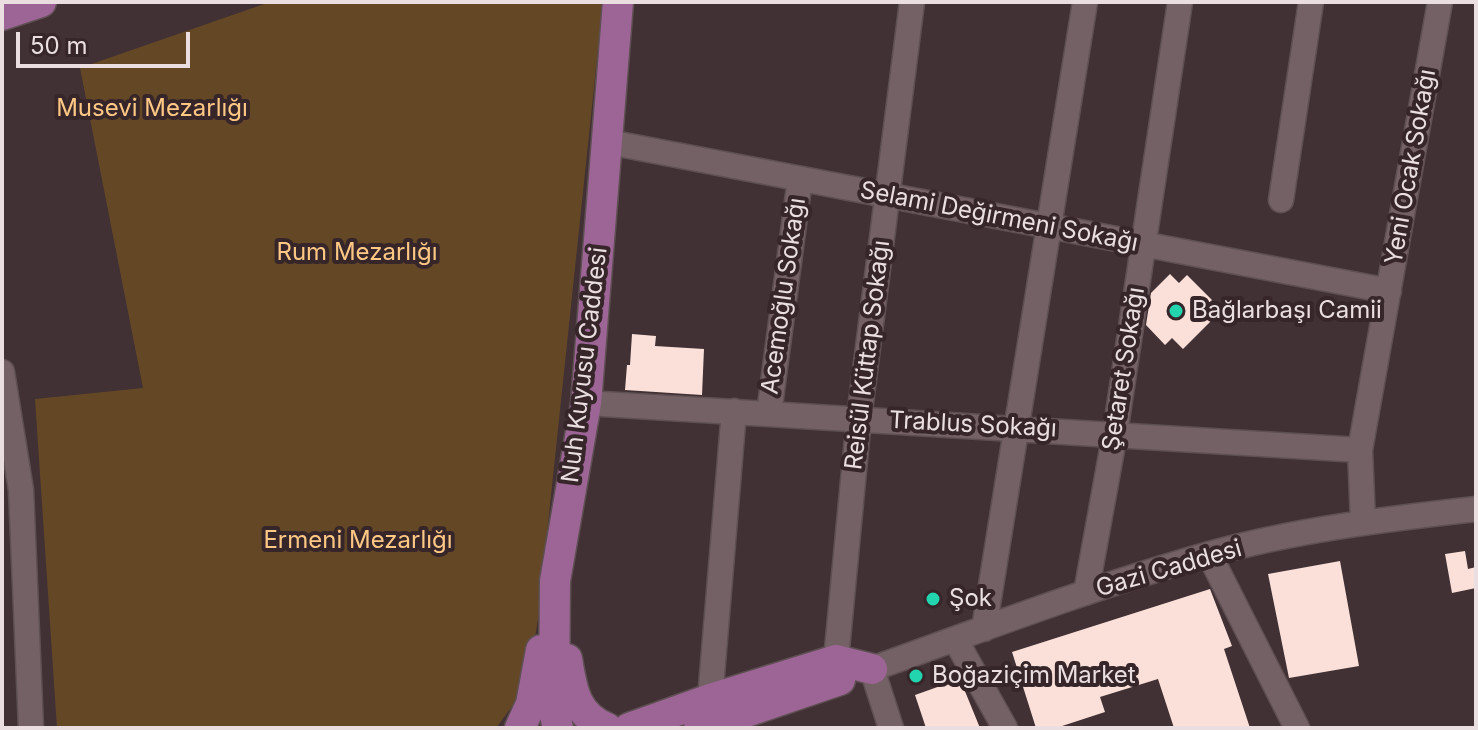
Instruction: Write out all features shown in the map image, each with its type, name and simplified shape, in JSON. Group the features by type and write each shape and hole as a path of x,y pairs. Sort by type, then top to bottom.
{"main road":[{"path":"2,15 41,2"},
{"name":"Nuh Kuyusu Caddesi","path":"558,728 554,711 555,581 586,403 618,2"},
{"path":"520,728 531,704 555,581"},
{"path":"555,581 573,697 594,723 607,728"},
{"path":"629,728 836,660 872,669"},
{"path":"699,728 872,669"},
{"path":"757,728 842,697 872,669"}],"street":[{"name":"Reisül Küttap Sokağı","path":"836,660 859,418 912,2"},
{"path":"984,629 1085,2"},
{"name":"Şetaret Sokağı","path":"1086,593 1115,433 1180,2"},
{"path":"1281,200 1311,2"},
{"name":"Yeni Ocak Sokağı","path":"1363,521 1360,450 1439,2"},
{"name":"Selami Değirmeni Sokağı","path":"608,142 1389,291"},
{"name":"Acemoğlu Sokağı","path":"769,413 800,179"},
{"path":"2,372 21,490 31,728"},
{"name":"Trablus Sokağı","path":"586,403 1360,450"},
{"path":"710,699 734,411"},
{"name":"Gazi Caddesi","path":"872,669 1086,593 1209,554 1363,521 1476,509"},
{"path":"1209,554 1297,728"},
{"path":"955,639 1005,728"},
{"path":"872,669 891,728"}],"green space":[{"path":"270,2 603,2 538,619 527,686 496,728 57,728 35,399 143,388 80,68"}],"building":[{"name":"Bağlarbaşı Camii","path":"1170,274 1179,283 1187,275 1212,300 1203,309 1213,319 1183,349 1172,338 1165,345 1146,325 1151,293"},
{"path":"632,334 656,336 655,346 704,349 702,395 625,390"},
{"path":"1465,551 1468,569 1476,567 1476,588 1452,593 1445,554"},
{"path":"1340,561 1359,666 1289,678 1268,574"},
{"path":"1210,589 1232,646 1224,649 1250,728 1174,728 1158,679 1100,697 1105,712 1056,728 1036,728 1012,652"},
{"path":"960,679 980,728 926,728 915,695"}],"place":[{"name":"Bağlarbaşı Camii","path":"1176,311"},
{"name":"Şok","path":"933,599"},
{"name":"Boğaziçim Market","path":"916,676"}],"park label":[{"name":"Musevi Mezarlığı","path":"152,109"},
{"name":"Rum Mezarlığı","path":"357,253"},
{"name":"Ermeni Mezarlığı","path":"358,541"}]}
